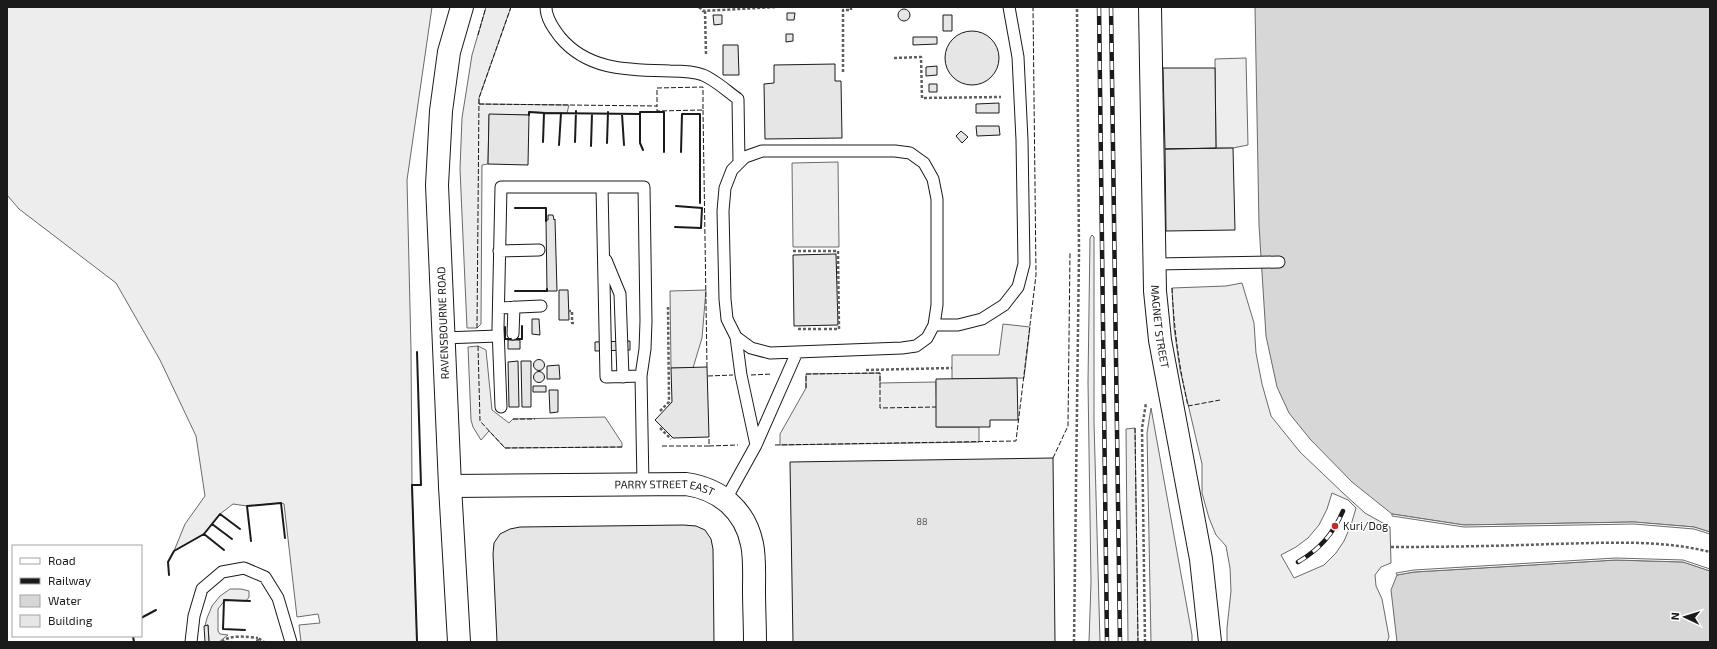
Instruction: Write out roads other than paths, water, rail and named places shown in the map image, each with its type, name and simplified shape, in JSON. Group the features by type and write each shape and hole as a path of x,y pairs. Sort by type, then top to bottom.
{"main road":[{"name":"RAVENSBOURNE ROAD","path":"458,642 437,185 441,111 449,52 462,7"},
{"name":"MAGNET STREET","path":"1150,7 1155,291 1160,340 1201,559 1210,642"},
{"name":"PARRY STREET EAST","path":"450,486 686,484 700,486 715,492 726,499 744,520 752,544 755,642"}],"lane":[{"path":"546,7 546,12 553,27 564,41 575,51 590,60 622,70 683,72 703,75 738,99 739,163"},
{"path":"934,325 958,325 982,319 1004,306 1018,287 1024,264 1022,140 1018,70 1009,7"},
{"path":"736,337 751,348 770,353 902,348 916,346 927,338 934,325 937,305 937,199 933,179 924,164 910,153 895,151 762,151 745,157 732,170 725,188 723,211 726,313 727,319 736,337 741,375 756,445"},
{"path":"501,407 498,336 500,187 644,187 646,321 645,349 641,376 643,484"},
{"path":"602,187 606,377 641,376"},
{"path":"499,251 539,250"},
{"path":"604,253 620,294 623,376"},
{"path":"1155,264 1279,262"},
{"path":"499,308 541,306"},
{"path":"513,334 514,307"},
{"path":"444,338 498,336"},
{"path":"726,499 756,445 797,352"},
{"path":"191,642 194,616 202,589 222,572 244,568 265,577 278,598 290,642"}],"water":[{"path":"1255,7 1710,7 1710,532 1694,527 1634,522 1464,525 1392,514 1352,482 1310,439 1289,413 1277,387 1266,336 1259,225"},
{"path":"1616,560 1683,562 1710,571 1710,642 1397,642 1391,590 1397,575 1414,572"}],"railway":[{"path":"1099,7 1107,642"},
{"path":"1111,7 1120,642"},
{"path":"1298,562 1313,552 1325,540 1335,527 1343,511"}],"place":[{"name":"Kuri/Dog","path":"1335,526"}]}
